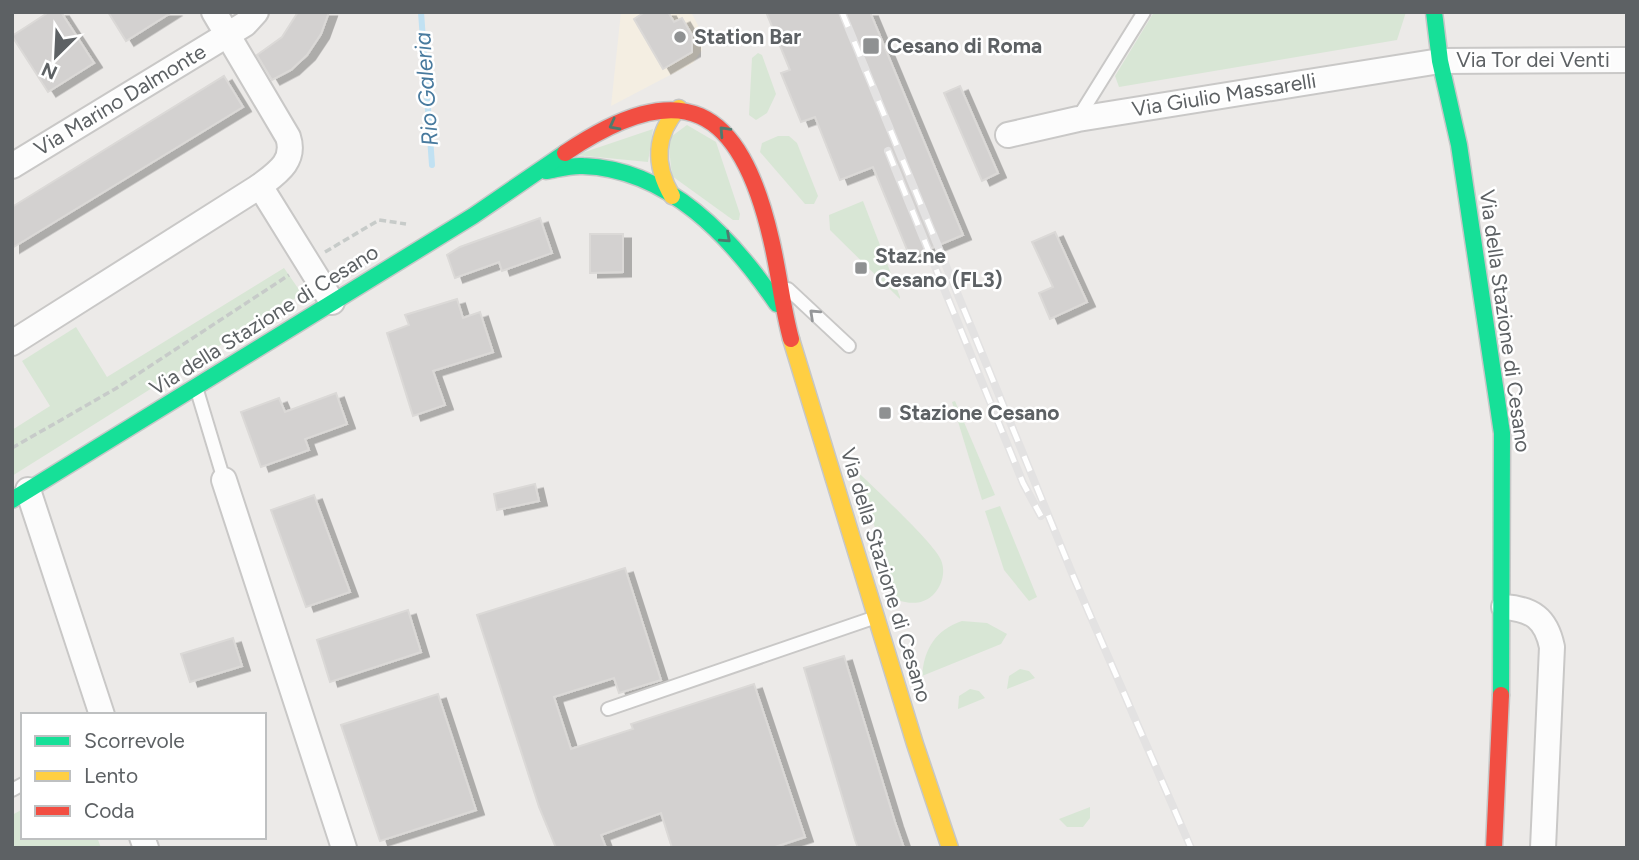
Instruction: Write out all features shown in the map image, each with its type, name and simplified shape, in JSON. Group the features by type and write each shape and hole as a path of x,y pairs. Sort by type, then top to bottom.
{"street":[{"name":"Via Marino Dalmonte","path":"214,12 228,35"},
{"name":"Via Marino Dalmonte","path":"12,166 228,35 256,12"},
{"name":"Via della Stazione di Cesano","path":"1434,12 1440,61 1458,145 1497,386 1505,479 1499,794 1494,848"},
{"path":"12,343 260,186 285,165 290,155 290,143 228,35"},
{"name":"Via Tor dei Venti","path":"1440,61 1627,60"},
{"name":"Via Giulio Massarelli","path":"1008,135 1078,119 1440,61"},
{"path":"672,197 660,173 658,146 663,126 679,108"},
{"name":"Via della Stazione di Cesano","path":"20,495 536,175 577,145 629,117 656,109 679,108 701,114 720,126 744,158 771,238 784,314 950,848"},
{"name":"Via della Stazione di Cesano","path":"536,175 567,165 601,166 634,176 672,197 738,248 784,314"},
{"path":"260,186 332,302"},
{"path":"224,480 344,848"},
{"path":"20,495 101,713"},
{"path":"1504,607 1522,608 1539,618 1552,647 1543,848"}],"lane":[{"path":"1078,119 1144,12"},
{"path":"779,281 849,346"},
{"path":"196,386 224,480"},
{"path":"608,709 876,617"}],"path":[{"path":"12,448 115,388 307,263 379,220 415,227"}],"shaded area":[{"path":"621,12 691,12 702,33 702,50 693,63 611,106"}],"green space":[{"path":"1154,12 1406,12 1397,40 1119,87 1115,76"},
{"path":"758,53 762,55 776,94 767,113 756,120 749,115 752,58"},
{"path":"687,125 716,142 740,214 739,220 733,220 672,176 668,139"},
{"path":"653,129 648,162 576,155"},
{"path":"778,136 789,136 797,143 818,196 814,204 805,204 760,152 762,143"},
{"path":"863,201 900,299 830,230 829,215"},
{"path":"284,268 302,294 12,476 12,430 50,406 22,361 76,327 107,377"},
{"path":"955,401 995,495 982,500 952,402"},
{"path":"858,472 916,529 941,560 941,583 925,601 911,603 897,600"},
{"path":"1000,506 1037,597 1029,601 1004,570 985,511"},
{"path":"962,621 987,623 1007,634 1001,644 922,676 925,657 933,641 945,629"},
{"path":"1020,669 1029,671 1035,678 1007,689 1009,676"},
{"path":"970,689 979,691 985,698 958,709 959,696"},
{"path":"1090,807 1090,818 1083,827 1067,827 1059,819"},
{"path":"21,810 21,839 98,839 101,848 12,848 12,815"}],"building":[{"path":"49,12 61,12 94,63 48,92 12,36"},
{"path":"108,12 172,12 126,41"},
{"path":"298,12 329,12 321,34 307,55 291,70 272,80 257,55 282,37"},
{"path":"645,12 668,12 674,22 682,18 692,35 692,52 663,69 634,19"},
{"path":"766,12 870,12 963,235 910,257 873,167 840,180 815,117 801,122 781,73 790,70"},
{"path":"224,76 243,107 12,248 12,207"},
{"path":"960,86 998,173 982,181 944,93"},
{"path":"540,218 552,253 502,271 499,262 455,278 447,255 460,247"},
{"path":"1055,232 1087,302 1050,319 1039,293 1053,287 1032,242"},
{"path":"590,234 623,234 623,272 590,273"},
{"path":"457,299 463,318 480,312 493,352 433,371 445,405 413,416 387,333 409,325 405,315"},
{"path":"336,393 347,424 305,439 309,450 261,467 241,412 279,398 285,412"},
{"path":"535,484 539,501 497,510 494,494"},
{"path":"314,495 350,592 306,607 271,510"},
{"path":"625,568 661,680 619,693 614,678 554,697 571,749 633,729 631,724 754,684 805,837 772,848 672,848 661,813 601,835 606,848 556,848 539,807 477,615"},
{"path":"408,610 421,652 330,682 317,640"},
{"path":"233,638 242,666 190,682 181,654"},
{"path":"844,656 904,848 858,848 855,840 804,668"},
{"path":"438,694 476,810 380,841 341,725"}],"waterway":[{"name":"Rio Galeria","path":"421,12 432,165"}],"railway":[{"path":"842,12 1074,578 1191,848"},
{"path":"888,151 1023,483 1041,516"}],"traffic: fast":[{"path":"1434,12 1440,61 1459,145 1502,433 1501,695"},
{"path":"12,500 473,216 565,153"},
{"path":"546,171 578,166 614,170 643,180 670,194 719,232 777,304"}],"traffic: slow":[{"path":"672,196 662,173 659,150 665,129 679,108"},
{"path":"791,339 915,744 950,848"}],"traffic: jam":[{"path":"565,153 606,129 642,114 673,110 700,116 723,132 742,158 758,194 771,239 791,339"},
{"path":"1494,848 1501,695"}],"place":[{"name":"Station Bar","path":"680,37"},
{"name":"Cesano di Roma","path":"871,46"},
{"name":"Staz.ne Cesano (FL3)","path":"861,268"},
{"name":"Stazione Cesano","path":"885,413"}]}
